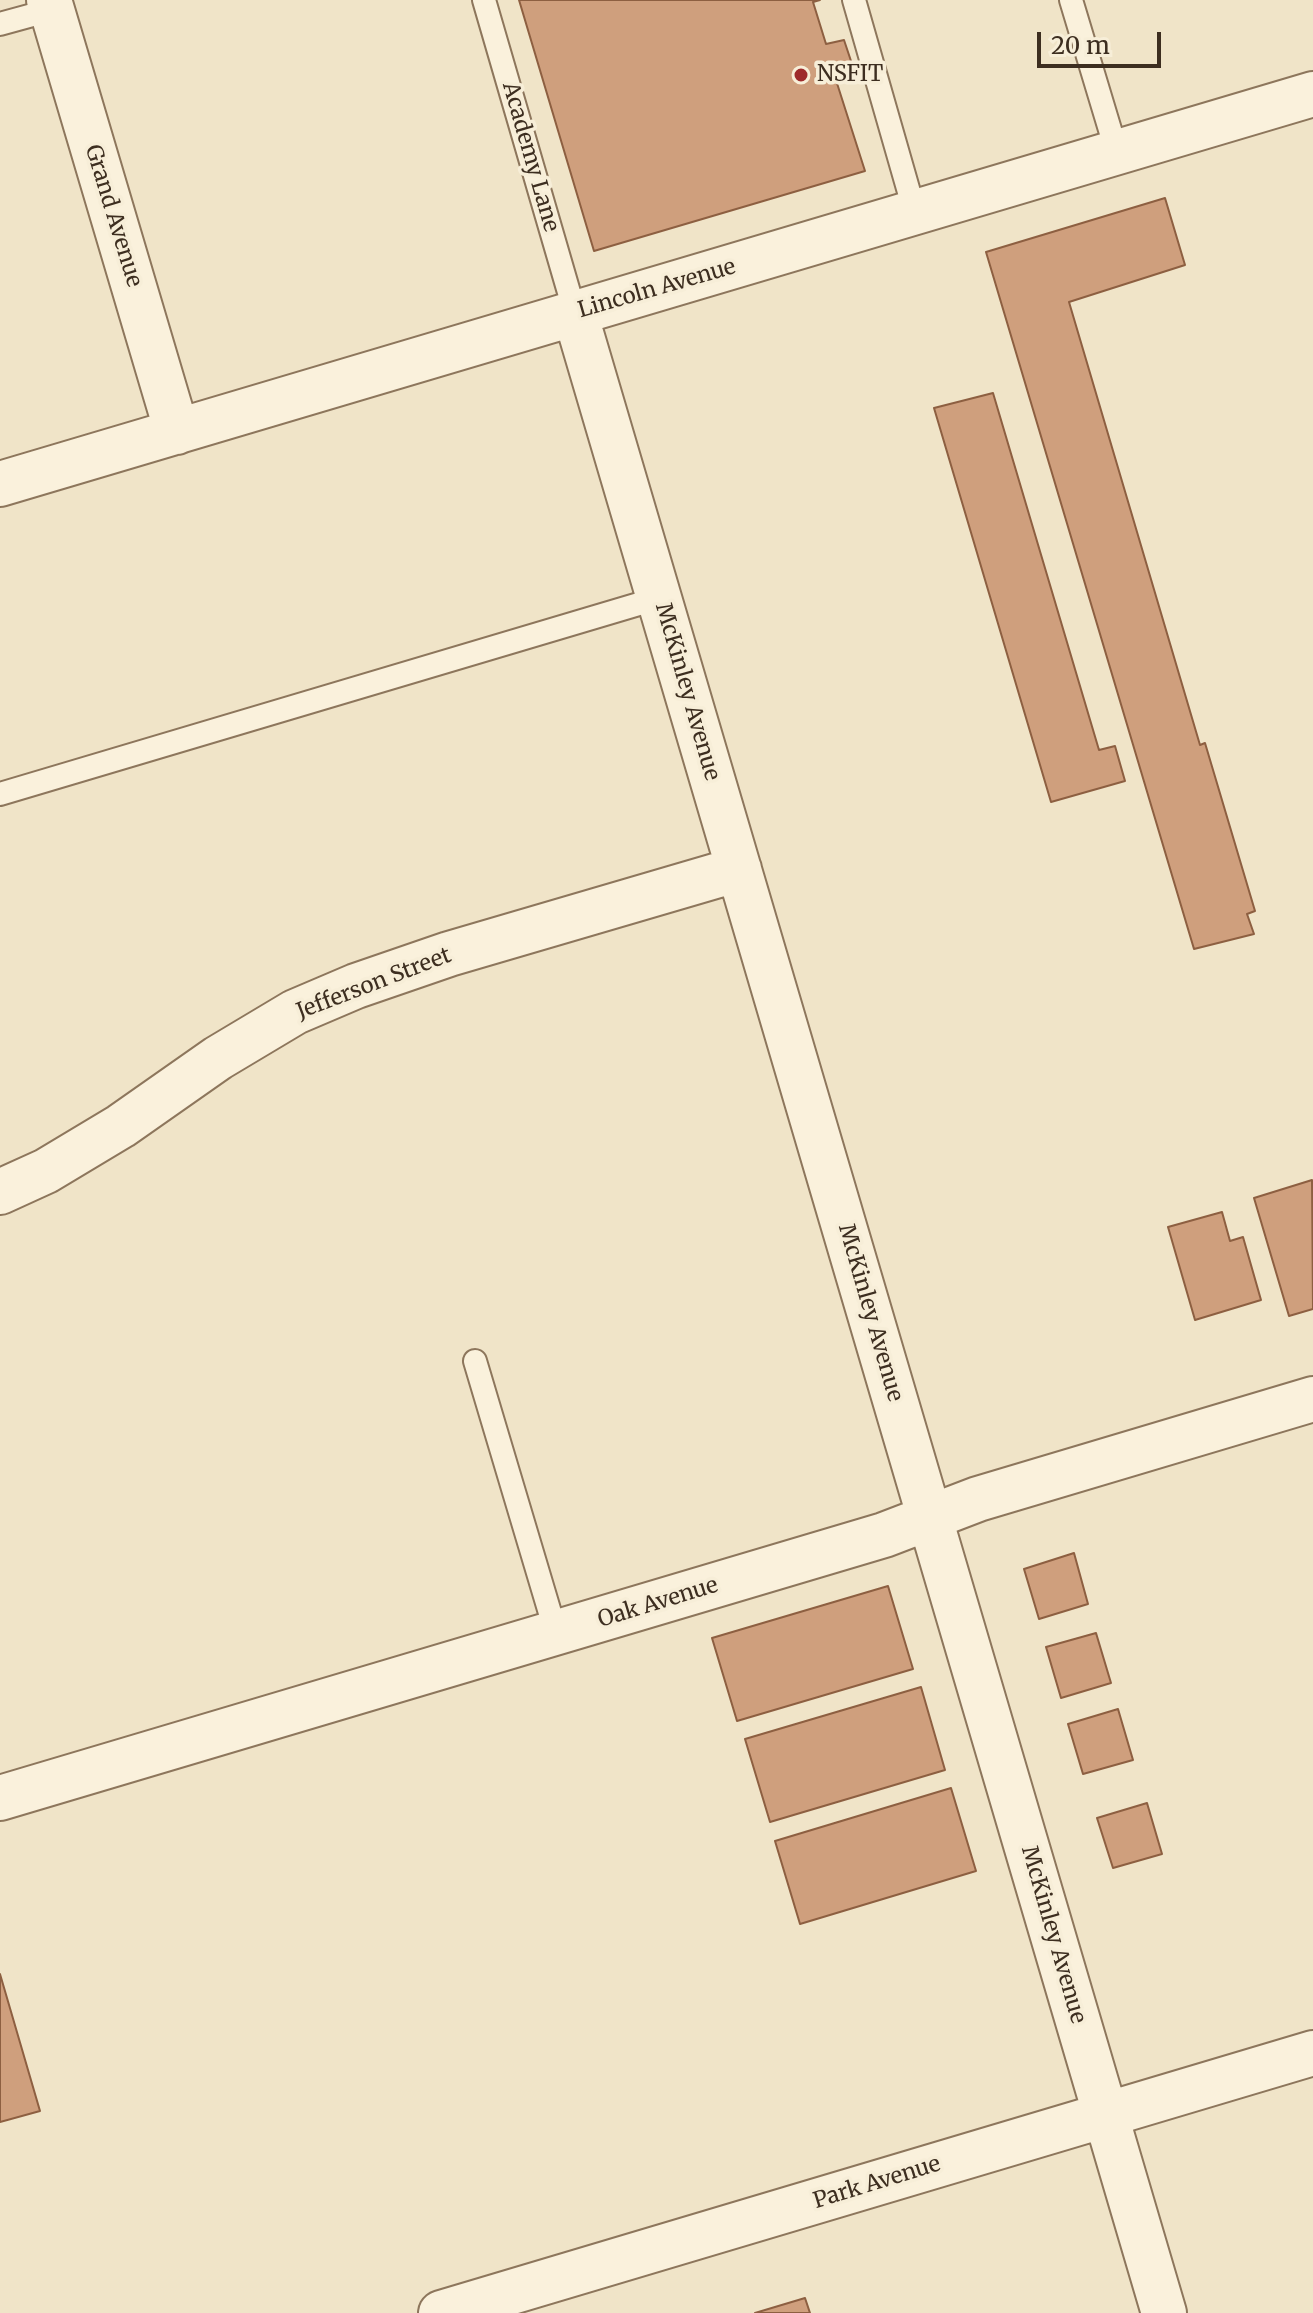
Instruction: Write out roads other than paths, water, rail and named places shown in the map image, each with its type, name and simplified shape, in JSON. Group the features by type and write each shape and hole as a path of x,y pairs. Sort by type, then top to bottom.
{"street":[{"name":"Grand Avenue","path":"50,5 177,432"},
{"name":"Lincoln Avenue","path":"0,484 1313,94"},
{"name":"McKinley Avenue","path":"575,313 1164,2313"},
{"name":"Jefferson Street","path":"0,1192 46,1171 121,1126 218,1058 295,1012 356,986 449,954 739,869"},
{"name":"Oak Avenue","path":"0,1798 884,1535 978,1499 1313,1399"},
{"name":"Park Avenue","path":"441,2313 1313,2053"}],"lane":[{"name":"Academy Lane","path":"484,0 575,313"},
{"path":"854,0 915,213"},
{"path":"1071,0 1117,153"},
{"path":"0,24 50,5"},
{"path":"0,794 659,598"},
{"path":"475,1361 556,1633"}],"place":[{"name":"NSFIT","path":"801,75"}]}
